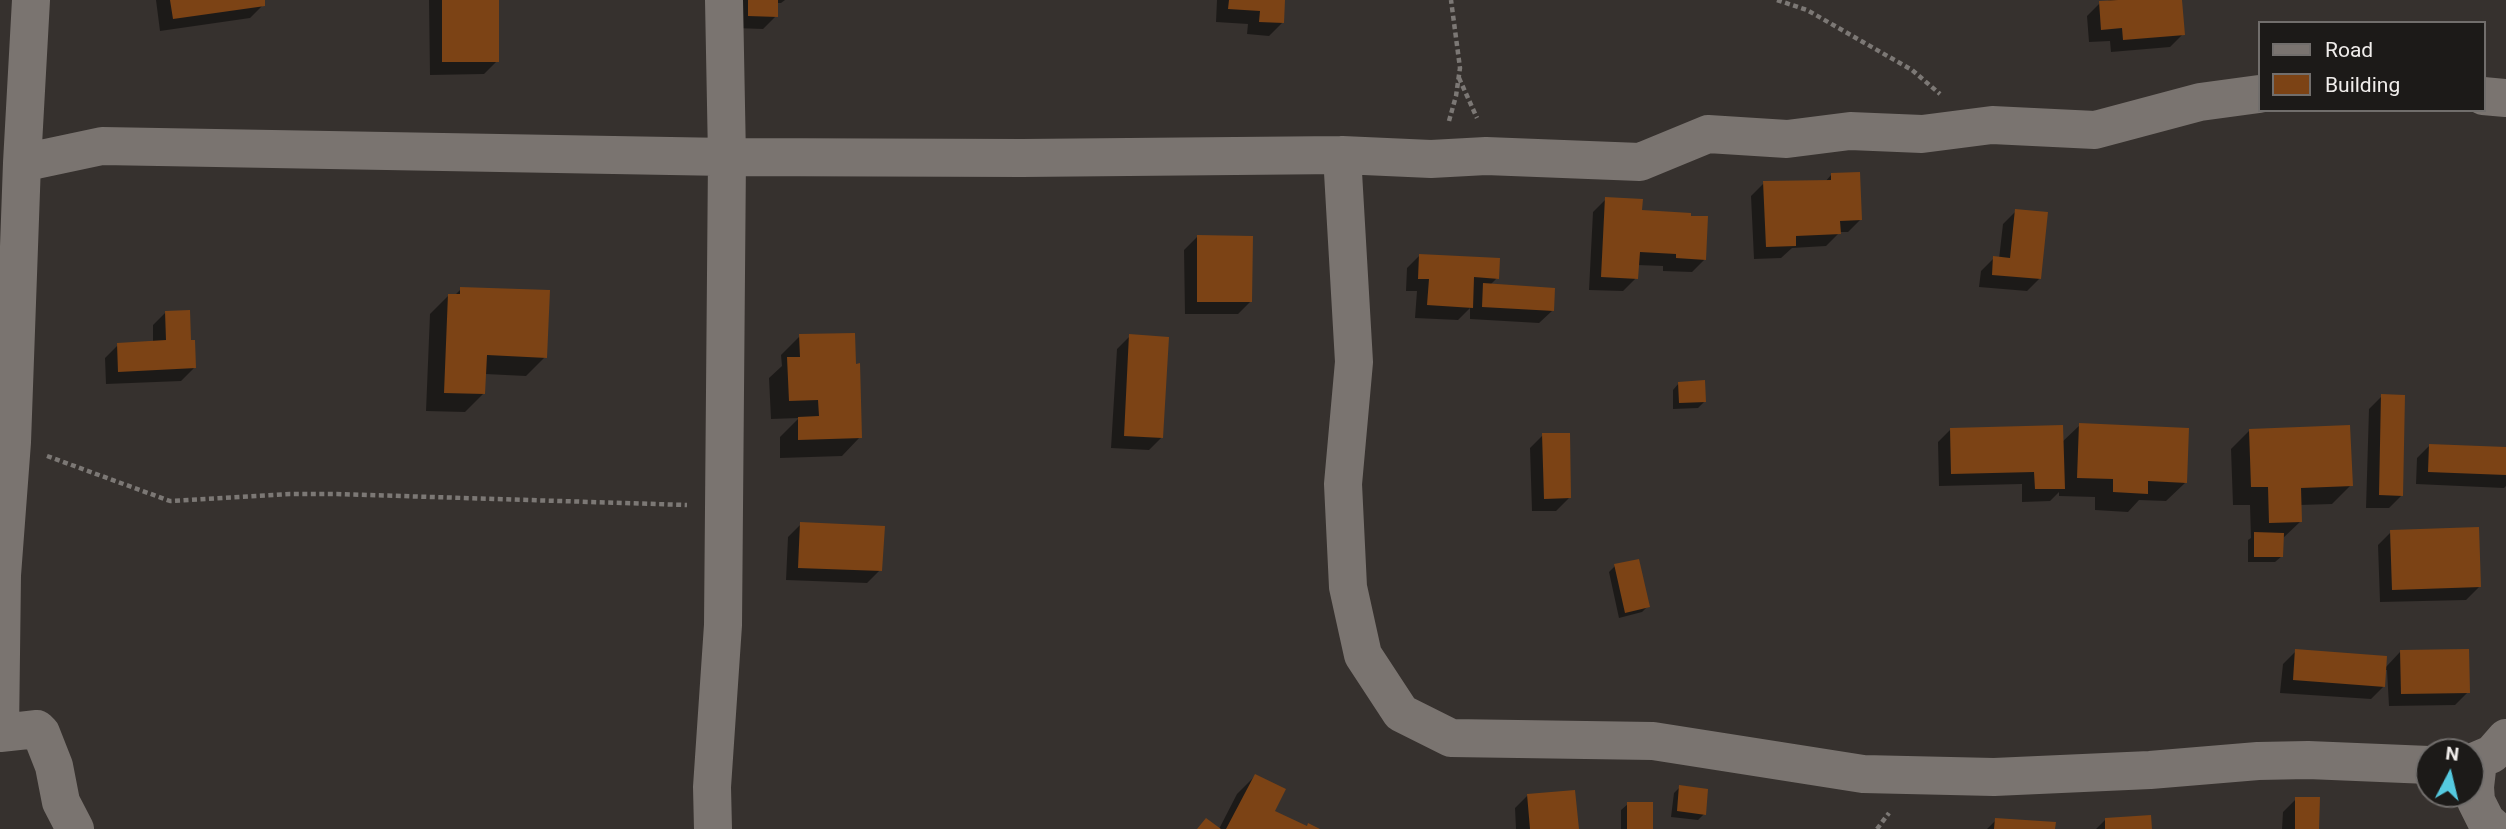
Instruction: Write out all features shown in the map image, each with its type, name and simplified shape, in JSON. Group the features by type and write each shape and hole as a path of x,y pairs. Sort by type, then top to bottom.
{"street":[{"path":"31,0 12,442 2,575 0,733 37,729 41,733 54,766 61,802 75,829"},
{"path":"713,829 712,787 723,625 727,157 724,0"},
{"path":"22,163 102,146 727,157 1342,155 1431,159 1486,156 1640,162 1708,134 1787,139 1850,131 1922,134 1992,125 2095,130 2200,102 2258,94"},
{"path":"2485,96 2506,98"},
{"path":"1342,155 1354,362 1343,484 1348,587 1363,655 1401,713 1451,738 1653,741 1863,774 1994,777 2308,760 2415,764"},
{"path":"2480,808 2486,821 2495,829"}],"path":[{"path":"1431,159 1448,125 1460,68 1451,0"},
{"path":"1777,0 1807,10 1912,70 1942,95"},
{"path":"12,442 170,501 337,494 723,506"}],"building":[{"path":"170,0 265,0 265,6 173,19"},
{"path":"442,0 499,0 499,62 442,62"},
{"path":"748,0 778,0 778,17 748,16"},
{"path":"1229,0 1285,0 1284,23 1259,22 1260,11 1228,9"},
{"path":"2182,0 2185,35 2123,40 2122,28 2101,30 2099,1"},
{"path":"1860,172 1862,220 1840,221 1841,234 1796,236 1796,246 1766,247 1763,181 1831,180 1831,173"},
{"path":"1605,197 1643,199 1642,210 1708,216 1706,260 1676,258 1676,254 1640,252 1638,279 1601,277"},
{"path":"2015,209 2048,212 2041,279 1992,275 1993,256 2010,258"},
{"path":"1197,235 1253,236 1252,302 1197,302"},
{"path":"1419,254 1500,258 1499,279 1474,277 1473,308 1427,305 1429,279 1418,279"},
{"path":"1483,283 1555,288 1554,311 1482,307"},
{"path":"460,287 550,290 547,358 487,355 485,394 444,393 448,294 460,294"},
{"path":"190,310 196,368 118,372 117,343 166,340 165,311"},
{"path":"855,333 856,364 860,363 862,438 798,440 798,417 819,416 818,400 789,401 787,357 800,357 799,334"},
{"path":"1129,334 1169,337 1163,438 1124,436"},
{"path":"1705,380 1706,402 1679,403 1678,382"},
{"path":"2381,394 2405,395 2403,496 2379,495"},
{"path":"2079,423 2189,428 2187,483 2148,481 2148,494 2113,492 2113,479 2077,478"},
{"path":"2063,425 2065,489 2035,489 2034,472 1951,474 1950,428"},
{"path":"2350,425 2353,486 2301,488 2302,522 2269,523 2268,487 2251,487 2249,429"},
{"path":"1542,433 1570,433 1571,498 1544,499"},
{"path":"2429,444 2506,447 2506,475 2428,472"},
{"path":"800,522 885,526 882,571 798,568"},
{"path":"2479,527 2481,587 2392,590 2390,530"},
{"path":"2254,532 2284,533 2283,557 2254,557"},
{"path":"1639,559 1650,607 1625,613 1614,564"},
{"path":"2295,649 2387,656 2385,687 2293,680"},
{"path":"2469,649 2470,693 2401,694 2400,650"},
{"path":"1255,774 1286,789 1275,811 1320,829 1226,829"},
{"path":"1679,785 1708,789 1706,815 1677,811"},
{"path":"1575,790 1579,829 1530,829 1527,794"},
{"path":"2295,797 2320,797 2319,829 2295,829"},
{"path":"1627,802 1653,802 1653,829 1627,829"},
{"path":"2151,815 2152,829 2105,829 2105,818"},
{"path":"1206,818 1221,829 1197,829"},
{"path":"1995,818 2056,822 2055,829 1994,829"}]}
